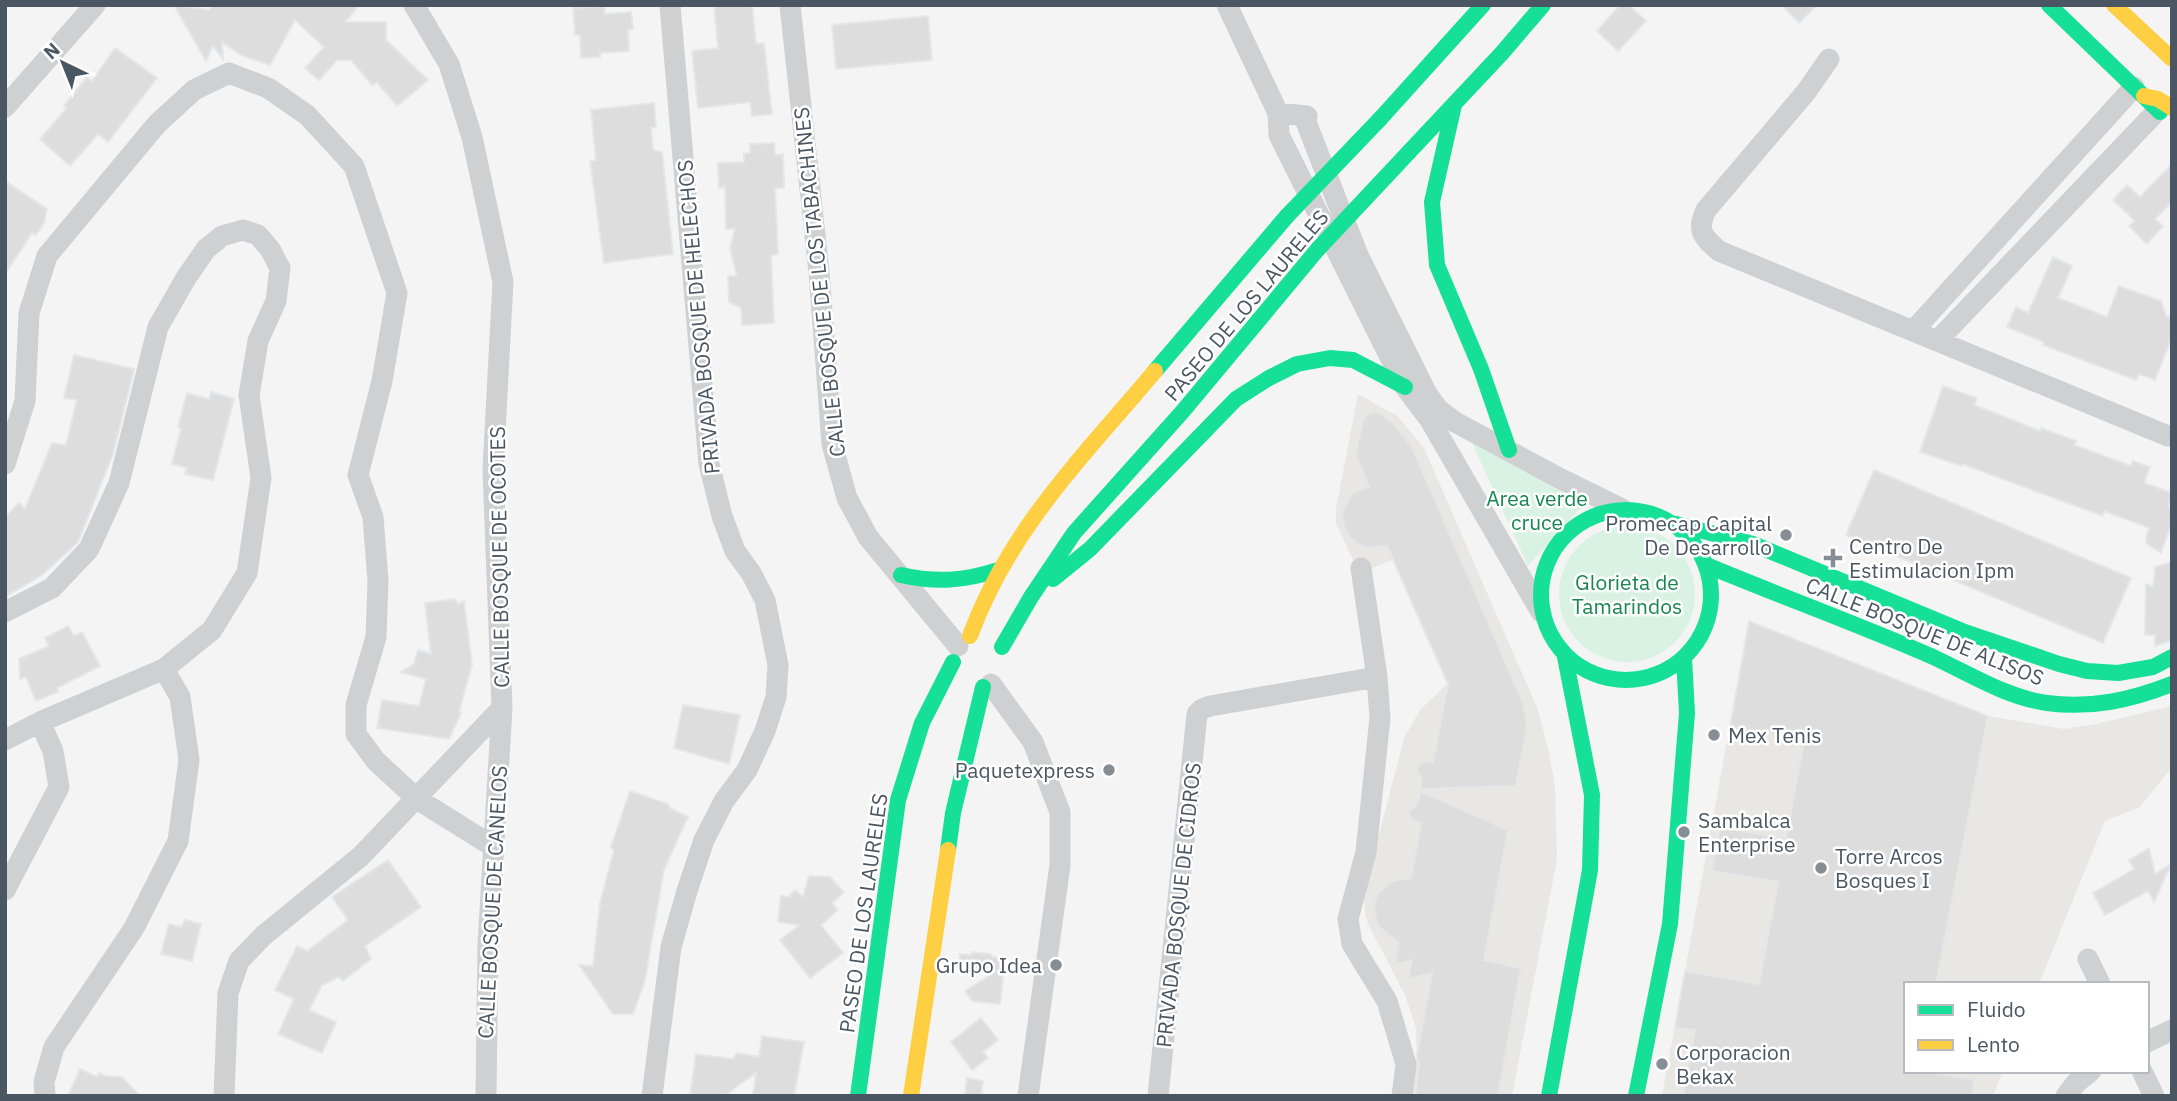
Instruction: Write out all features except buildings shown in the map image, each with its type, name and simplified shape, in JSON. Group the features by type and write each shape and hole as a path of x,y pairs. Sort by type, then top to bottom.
{"main road":[{"name":"PASEO DE LOS LAURELES","path":"976,644 979,608 998,570 1049,496 1287,216 1380,119 1483,5"},
{"name":"PASEO DE LOS LAURELES","path":"859,1096 898,800 922,723 976,644 1031,597 1074,533 1183,411 1318,248 1454,105 1543,5"},
{"path":"2049,5 2156,105"},
{"path":"2115,5 2172,59"},
{"path":"1454,105 1432,202 1437,265 1481,369 1509,450"},
{"path":"1031,597 1090,550 1236,399 1269,378 1297,364 1330,358 1353,360 1405,387"},
{"path":"1622,509 1649,512 1674,524 1694,542 1706,565 1712,590 1709,615 1700,638 1684,657 1663,673 1638,680 1611,680 1587,672 1565,657 1550,636 1541,612 1542,575 1558,542 1586,518 1622,509"},
{"name":"CALLE BOSQUE DE ALISOS","path":"1674,524 1753,544 1941,638 2017,695 2045,702 2090,706 2139,698 2172,684"},
{"name":"CALLE BOSQUE DE ALISOS","path":"1706,565 1941,638 2087,671 2118,673 2153,667 2172,657"},
{"path":"901,575 940,583 968,580 998,570"},
{"path":"1941,638 1993,657"},
{"path":"911,1096 953,813 987,686 999,678 1004,668 1005,657 976,644 963,681 987,686"},
{"path":"1549,1096 1590,870 1592,795 1565,657"},
{"path":"1636,1096 1670,924 1687,713 1684,657"},
{"path":"2014,675 2045,702"}],"street":[{"path":"5,107 95,5"},
{"name":"CALLE BOSQUE DE OCOTES","path":"224,1096 229,993 239,961 263,936 360,856 502,708 493,469 503,282 472,137 449,64 414,5"},
{"name":"PRIVADA BOSQUE DE HELECHOS","path":"652,1096 671,947 687,891 704,840 724,802 747,770 765,732 776,698 778,665 765,600 751,573 735,551 722,516 709,464 670,5"},
{"name":"CALLE BOSQUE DE LOS TABACHINES","path":"790,5 819,272 832,444 847,498 868,537 901,575 976,644"},
{"path":"1227,5 1278,113 1279,135 1405,387 1430,420 1541,612"},
{"path":"1829,59 1806,92 1706,210 1700,223 1704,238 1719,251 2168,436"},
{"path":"5,464 25,401 29,313 47,256 157,124 194,90 229,73 268,88 307,115 354,166 397,293 382,381 358,475 373,517 379,581 376,637 356,705 356,734 376,761 417,799 494,847"},
{"path":"1913,331 2156,105"},
{"path":"1937,341 2156,105"},
{"path":"1278,113 1307,116 1306,122 1358,256 1427,394 1439,410 1455,422 1560,479 1622,509"},
{"path":"5,612 52,587 89,549 119,483 158,327 205,249 222,236 243,230 257,235 270,248 280,268 276,301 258,341 249,395 261,478 247,573 212,630 164,669 40,722 5,740"},
{"path":"1361,568 1377,677 1380,718 1366,852 1348,919 1352,944 1387,1001 1406,1064 1402,1096"},
{"path":"45,1096 44,1082 54,1047 134,928 178,841 189,760 180,697 164,669"},
{"name":"PRIVADA BOSQUE DE CIDROS","path":"1158,1096 1197,714 1210,706 1377,677"},
{"path":"987,686 1033,742 1060,811 1060,864 1028,1096"},
{"name":"CALLE BOSQUE DE CANELOS","path":"486,1096 488,944 502,708"},
{"path":"5,890 59,787 53,751 40,722"},
{"path":"2088,959 2099,982"},
{"path":"2149,1041 2172,1030"},
{"path":"2066,1096 2088,1073"},
{"path":"2143,1073 2154,1096"}],"shaded area":[{"path":"1358,394 1397,416 1424,448 1538,710 1549,752 1555,786 1557,859 1512,1096 1410,1096 1417,1054 1416,1028 1405,995 1368,924 1365,913 1364,892 1404,738 1420,710 1447,684 1393,560 1359,573 1336,524 1336,509"},
{"path":"1749,621 1988,716 2064,729 2172,706 2172,767 2140,807 2105,821 2040,982 1904,982 1904,1073 2002,1073 1993,1096 1662,1096"}],"green space":[{"name":"Area verde cruce","path":"1468,434 1585,503 1528,566"},
{"name":"Glorieta de Tamarindos","path":"1627,526 1653,531 1675,546 1690,568 1695,594 1690,620 1675,642 1653,657 1627,662 1601,657 1579,642 1564,620 1559,594 1564,568 1579,546 1601,531"}],"traffic: fast":[{"path":"1380,119 1483,5"},
{"path":"1409,152 1543,5"},
{"path":"2049,5 2160,112"},
{"path":"1454,105 1432,202 1437,265 1481,369 1509,450"},
{"path":"1287,216 1380,119"},
{"path":"1318,249 1409,152"},
{"path":"1155,371 1287,216"},
{"path":"1002,647 1031,597 1074,533 1183,411 1318,249"},
{"path":"1053,579 1090,549 1236,399 1269,378 1297,364 1330,358 1353,360 1405,387"},
{"path":"1626,510 1659,516 1686,535 1705,562 1711,595 1705,628 1686,655 1659,674 1626,680 1593,674 1566,655 1547,628 1541,595 1547,562 1566,535 1593,516 1626,510"},
{"path":"1676,524 1753,544 1962,631 2059,664 2087,671 2118,673 2153,667 2172,657"},
{"path":"1706,565 1897,642 1999,689 2031,700 2063,705 2095,704 2126,699 2172,684"},
{"path":"901,575 950,580 998,570"},
{"path":"1549,1096 1590,870 1592,795 1565,657"},
{"path":"1636,1096 1670,924 1687,713 1684,658"},
{"path":"858,1096 898,800 922,723 953,662"},
{"path":"948,850 953,813 983,687"}],"traffic: slow":[{"path":"2114,5 2172,59"},
{"path":"2144,96 2158,99 2172,108"},
{"path":"970,636 986,597 1027,528 1075,464 1155,371"},
{"path":"911,1096 948,850"}],"place":[{"name":"Promecap Capital De Desarrollo","path":"1786,535"},
{"name":"Centro De Estimulacion Ipm","path":"1833,558"},
{"name":"Mex Tenis","path":"1714,735"},
{"name":"Paquetexpress","path":"1109,770"},
{"name":"Sambalca Enterprise","path":"1684,832"},
{"name":"Torre Arcos Bosques I","path":"1821,868"},
{"name":"Grupo Idea","path":"1056,965"},
{"name":"Corporacion Bekax","path":"1662,1064"}]}
